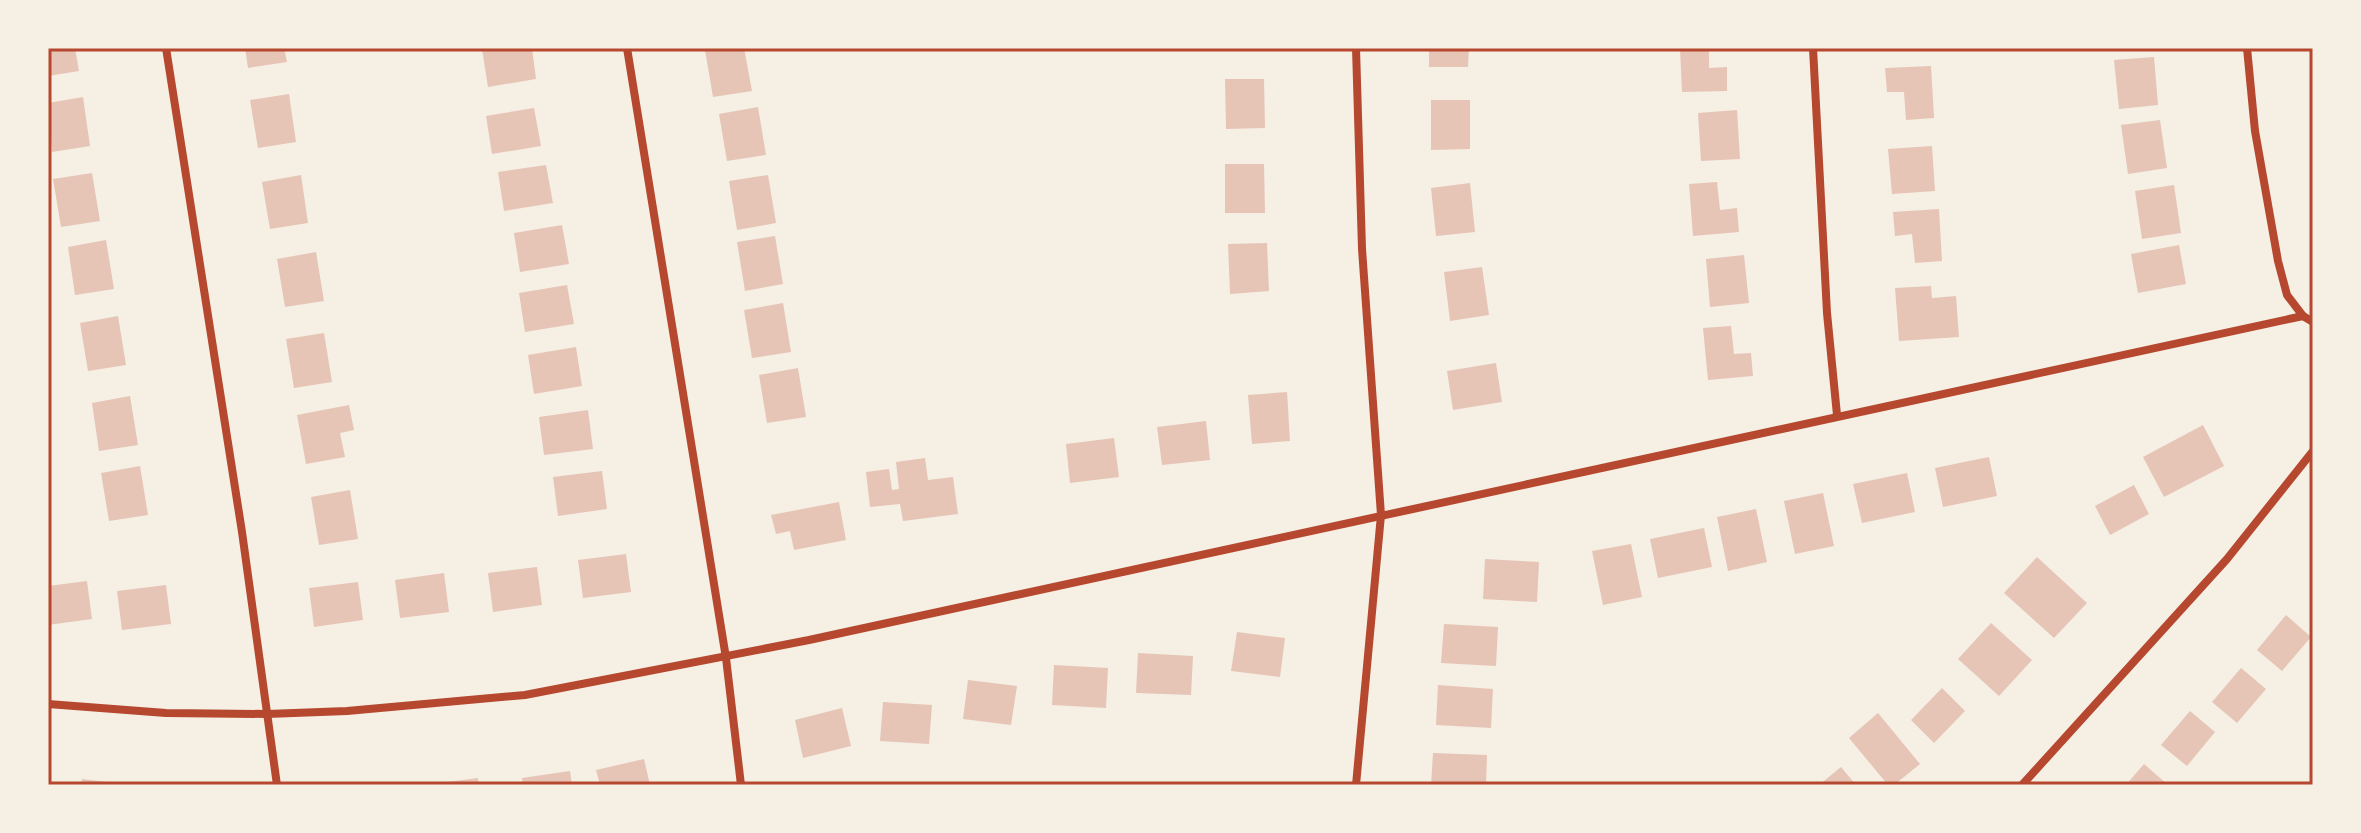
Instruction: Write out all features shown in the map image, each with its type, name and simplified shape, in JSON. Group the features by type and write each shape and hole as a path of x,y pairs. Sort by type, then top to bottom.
{"street":[{"path":"166,48 277,785"},
{"path":"627,48 726,658 741,785"},
{"path":"1356,48 1362,249 1381,515 1356,785"},
{"path":"1813,48 1827,313 1837,415"},
{"path":"2247,48 2255,131 2278,261 2287,295 2303,316 2313,322"},
{"path":"48,704 166,713 267,714 347,711 525,695 726,658 2303,316"},
{"path":"2022,785 2227,559 2313,451"}],"building":[{"path":"48,48 75,48 79,71 48,76"},
{"path":"245,48 284,48 287,62 248,68"},
{"path":"532,48 536,79 488,87 482,49"},
{"path":"744,48 752,91 713,97 705,50"},
{"path":"1429,48 1469,48 1468,67 1429,67"},
{"path":"1680,48 1709,48 1709,68 1727,67 1727,91 1682,92"},
{"path":"2154,57 2158,105 2119,109 2114,60"},
{"path":"1931,66 1934,118 1906,120 1904,92 1887,92 1885,68"},
{"path":"1225,79 1264,79 1265,128 1226,129"},
{"path":"289,94 296,142 258,148 250,100"},
{"path":"83,97 90,146 52,152 48,103"},
{"path":"1431,100 1470,100 1470,149 1431,150"},
{"path":"758,107 766,155 727,161 719,114"},
{"path":"534,108 541,146 492,154 486,116"},
{"path":"1737,110 1740,159 1701,161 1698,113"},
{"path":"2160,120 2167,168 2128,174 2121,125"},
{"path":"1932,146 1935,191 1892,194 1888,149"},
{"path":"1225,164 1264,164 1265,213 1225,213"},
{"path":"546,165 553,203 504,211 498,172"},
{"path":"92,173 100,221 61,227 53,179"},
{"path":"301,175 308,223 270,229 262,182"},
{"path":"768,175 776,223 737,230 729,181"},
{"path":"1717,182 1720,210 1737,208 1739,232 1693,236 1689,184"},
{"path":"1470,183 1475,232 1436,236 1431,188"},
{"path":"2174,185 2181,233 2142,239 2135,191"},
{"path":"1939,209 1942,261 1915,263 1912,234 1895,236 1893,212"},
{"path":"562,225 569,264 520,272 514,233"},
{"path":"775,236 783,284 745,291 737,242"},
{"path":"106,240 114,289 75,295 68,247"},
{"path":"1267,243 1269,291 1230,294 1228,244"},
{"path":"2179,245 2186,284 2138,293 2131,254"},
{"path":"316,252 324,301 285,307 277,259"},
{"path":"1744,255 1749,303 1710,307 1706,259"},
{"path":"1482,267 1489,315 1450,321 1444,272"},
{"path":"567,285 574,324 525,332 519,293"},
{"path":"1931,286 1932,298 1956,296 1959,337 1899,341 1895,288"},
{"path":"783,303 791,352 752,358 744,310"},
{"path":"118,316 126,365 88,371 80,323"},
{"path":"1731,326 1734,354 1751,353 1753,376 1708,380 1703,328"},
{"path":"324,333 332,382 294,388 286,339"},
{"path":"576,347 582,386 534,394 528,355"},
{"path":"1496,363 1502,402 1453,410 1447,371"},
{"path":"798,368 806,417 767,423 759,375"},
{"path":"1287,392 1290,441 1252,444 1248,395"},
{"path":"130,396 138,445 99,451 92,403"},
{"path":"349,405 354,430 340,433 345,457 306,464 297,415"},
{"path":"588,410 593,449 544,455 539,417"},
{"path":"1206,421 1210,460 1162,465 1157,427"},
{"path":"2203,425 2224,466 2164,497 2143,457"},
{"path":"1114,438 1119,477 1070,483 1066,444"},
{"path":"1989,457 1997,496 1943,507 1935,468"},
{"path":"925,458 928,480 953,477 958,514 903,521 900,504 870,507 866,472 889,469 892,490 899,489 896,462"},
{"path":"140,466 148,515 109,521 101,473"},
{"path":"602,471 607,509 558,516 553,477"},
{"path":"1907,473 1915,512 1862,523 1853,484"},
{"path":"2134,485 2149,514 2110,535 2095,506"},
{"path":"350,490 358,539 319,545 311,497"},
{"path":"1823,493 1834,546 1795,554 1784,501"},
{"path":"839,502 846,540 794,550 790,531 776,534 771,515"},
{"path":"1756,509 1767,562 1728,571 1717,517"},
{"path":"1704,528 1712,567 1658,578 1650,539"},
{"path":"1631,544 1642,597 1603,605 1592,551"},
{"path":"626,554 631,592 583,598 578,560"},
{"path":"2037,557 2087,603 2054,638 2004,593"},
{"path":"1485,559 1539,562 1537,602 1483,599"},
{"path":"537,567 542,605 493,612 488,573"},
{"path":"444,573 449,612 400,618 395,580"},
{"path":"87,581 92,619 48,625 48,586"},
{"path":"358,582 363,620 314,627 309,588"},
{"path":"166,585 171,624 122,630 117,591"},
{"path":"2286,615 2311,637 2282,671 2257,650"},
{"path":"1991,623 2032,660 1999,696 1958,659"},
{"path":"1444,624 1498,627 1496,666 1441,663"},
{"path":"1237,632 1285,638 1280,677 1231,671"},
{"path":"1138,653 1193,656 1191,695 1136,693"},
{"path":"1054,665 1108,668 1106,708 1052,705"},
{"path":"2241,668 2266,689 2237,723 2212,702"},
{"path":"968,680 1017,686 1011,725 963,719"},
{"path":"1438,685 1493,689 1491,728 1436,725"},
{"path":"1942,688 1965,711 1934,743 1911,720"},
{"path":"883,702 932,705 929,744 880,741"},
{"path":"842,708 851,746 803,758 795,720"},
{"path":"2190,711 2215,732 2187,766 2161,745"},
{"path":"1878,713 1920,764 1894,785 1888,785 1849,738"},
{"path":"1433,753 1487,755 1486,785 1431,785"},
{"path":"644,759 650,785 600,785 596,770"},
{"path":"2144,764 2168,785 2126,785"},
{"path":"1841,767 1856,785 1819,785"},
{"path":"570,771 572,785 523,785 522,778"},
{"path":"478,778 479,785 439,785 439,783"},
{"path":"82,779 116,783 116,785 81,785"}]}
